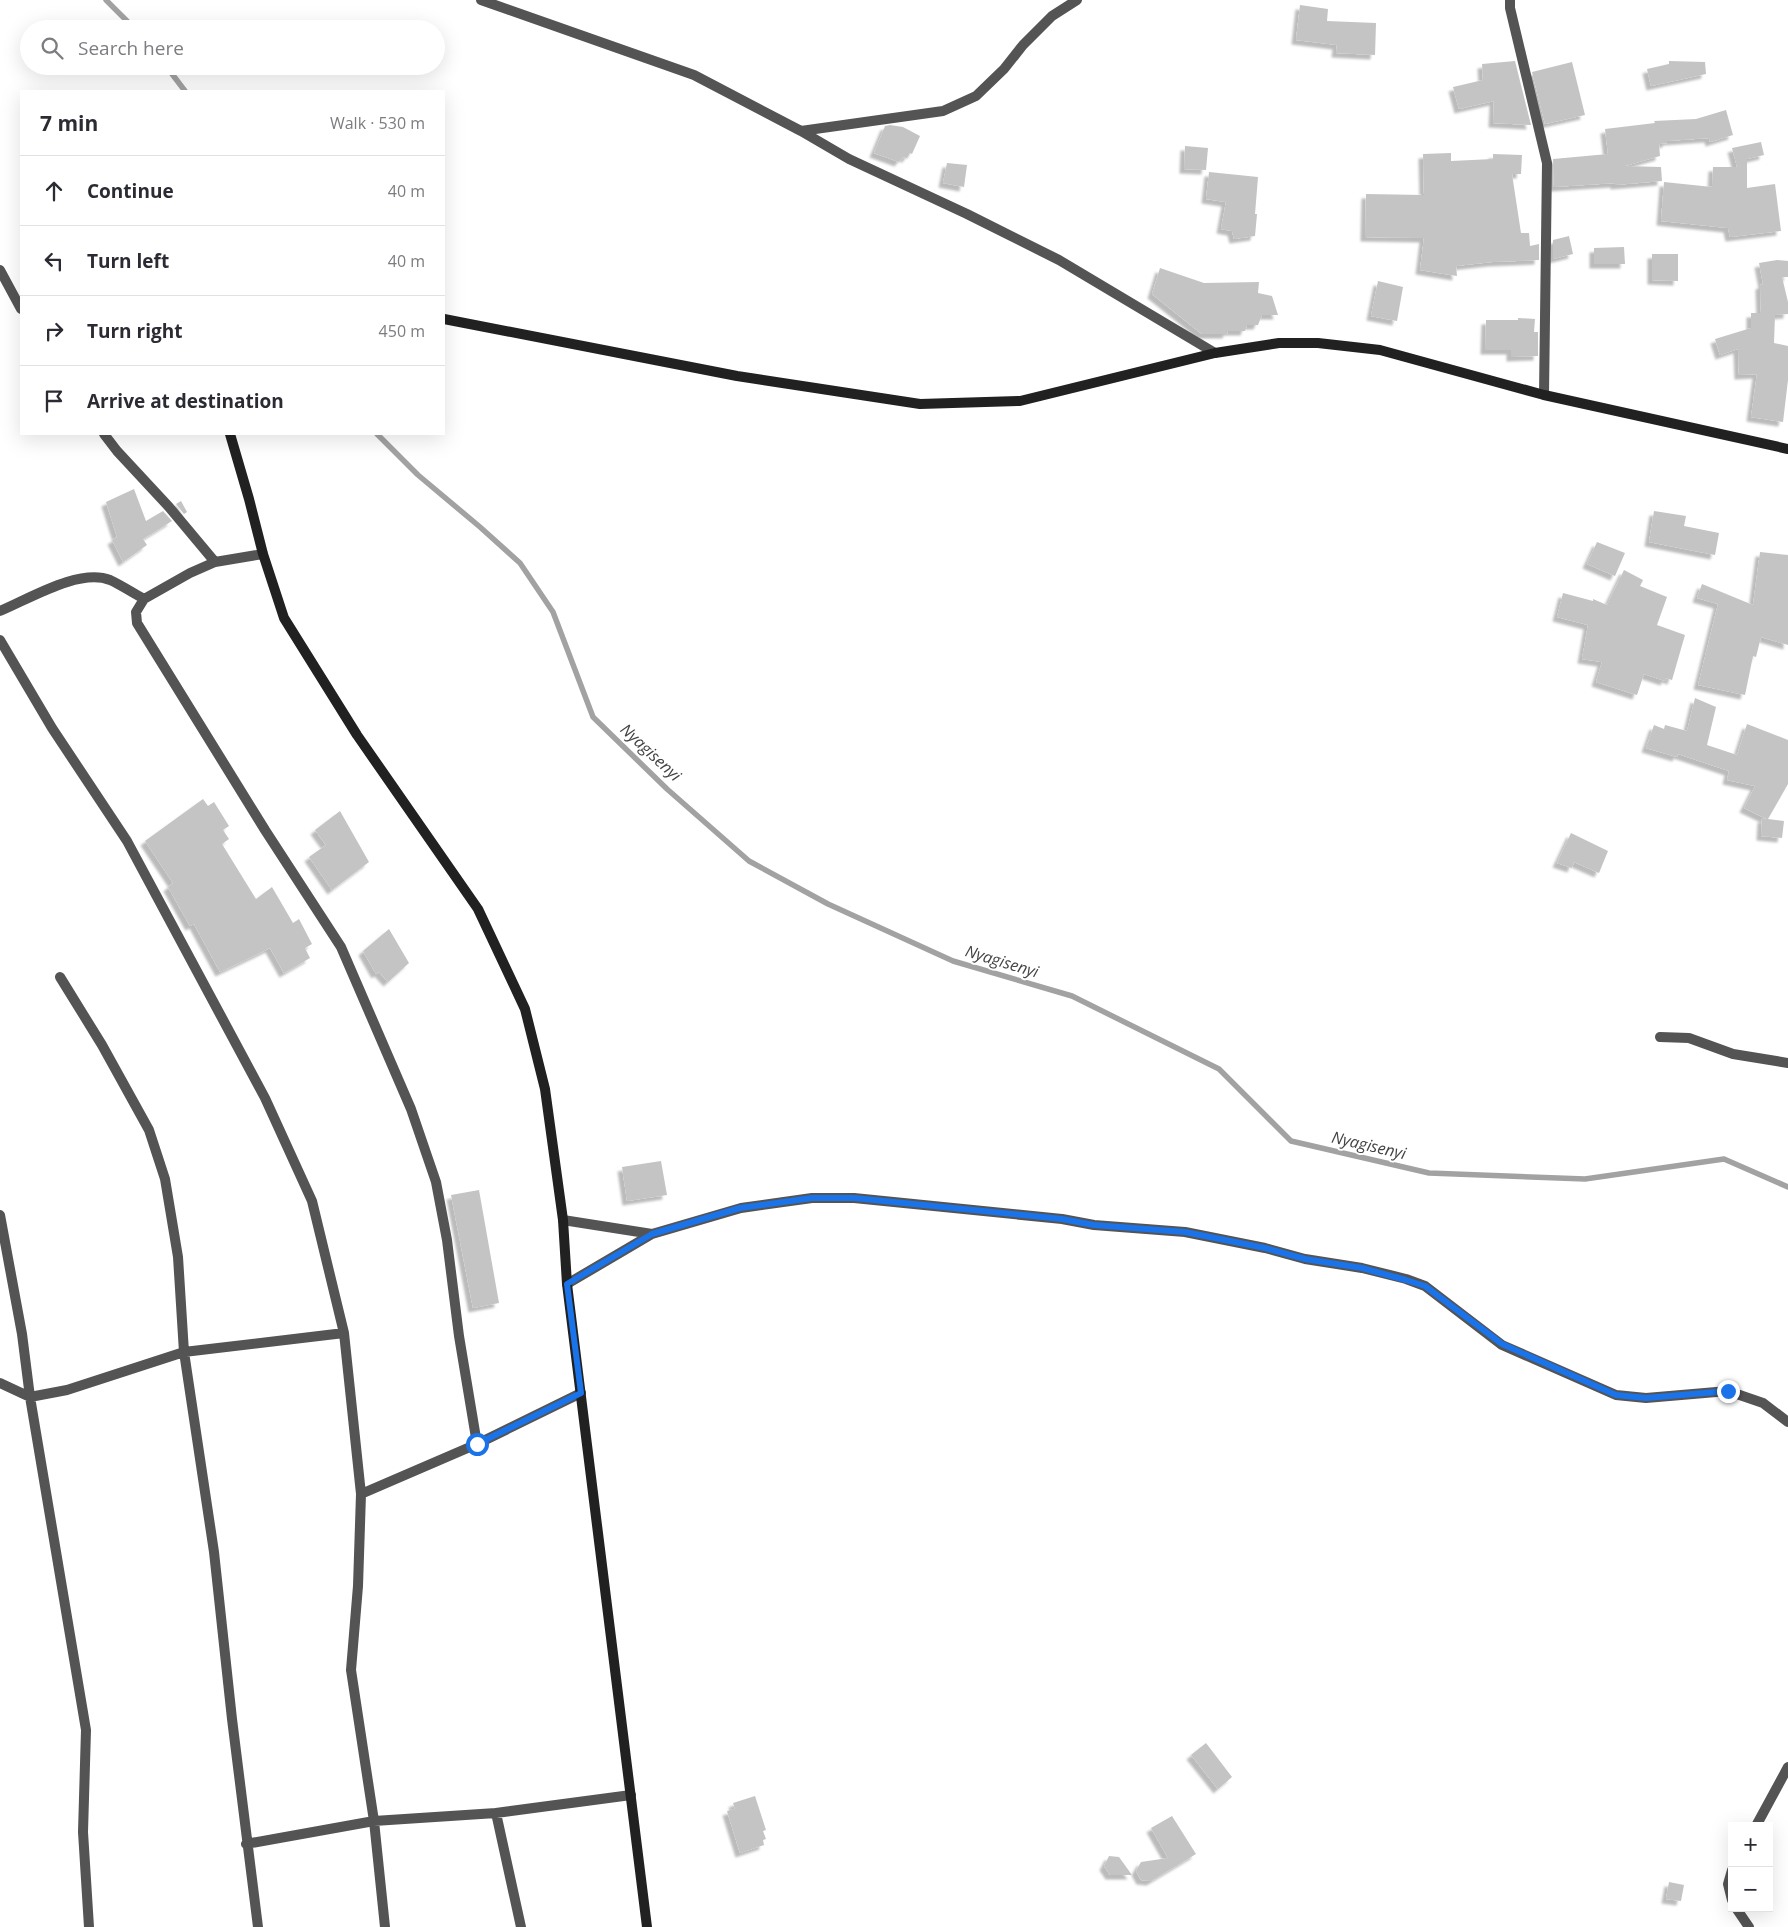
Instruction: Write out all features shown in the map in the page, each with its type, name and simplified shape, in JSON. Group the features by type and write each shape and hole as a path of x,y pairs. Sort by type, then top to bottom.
{"main road":[{"path":"445,319 737,376 920,404 1020,401 1215,353 1279,343 1318,344 1380,350 1544,395 1788,449"},
{"path":"230,435 250,499 263,554 284,618 357,735 478,909 525,1009 545,1088 563,1220 567,1284 647,1927"}],"street":[{"path":"481,0 694,75 801,131 849,159 967,214 1059,260 1215,353"},
{"path":"801,131 943,111 976,96 1004,69 1023,44 1052,16 1076,0"},
{"path":"1510,0 1510,8 1548,163 1544,395"},
{"path":"0,270 20,307"},
{"path":"105,435 215,562"},
{"path":"263,554 215,562 190,572 144,600 136,612 136,622 250,806 341,947 411,1109 436,1182 447,1240 459,1336 477,1444"},
{"path":"0,611 72,579 91,577 109,580 144,600"},
{"path":"0,640 52,728 127,841 266,1098 312,1201 344,1333 361,1494 358,1586 351,1670 374,1822 385,1927"},
{"path":"60,977 102,1044 149,1130 165,1179 178,1257 184,1352 214,1552 246,1844 258,1927"},
{"path":"1660,1038 1689,1038 1733,1054 1788,1063"},
{"path":"567,1284 652,1234 740,1208 812,1198 854,1198 1062,1219 1094,1225 1185,1232 1265,1248 1305,1259 1362,1268 1425,1286 1502,1344 1616,1395 1646,1398 1728,1391 1763,1403 1788,1422"},
{"path":"0,1214 22,1334 30,1397 86,1730 83,1832 90,1927"},
{"path":"563,1220 652,1234"},
{"path":"0,1383 30,1397 67,1390 184,1352 344,1333"},
{"path":"361,1494 477,1444 581,1393"},
{"path":"1758,1822 1788,1767"},
{"path":"246,1844 374,1822 496,1813 631,1795"},
{"path":"496,1813 521,1927"},
{"path":"1739,1912 1749,1927"}],"building":[{"path":"1300,5 1328,9 1327,21 1376,23 1375,55 1336,53 1337,45 1296,40"},
{"path":"1515,61 1531,125 1493,123 1494,101 1459,109 1453,87 1483,80 1482,64"},
{"path":"1669,61 1705,62 1706,74 1651,86 1647,69 1669,64"},
{"path":"1572,62 1585,115 1545,124 1532,72"},
{"path":"1726,110 1733,135 1710,142 1709,138 1667,141 1667,143 1659,144 1660,156 1625,166 1661,167 1662,181 1554,187 1553,159 1608,154 1605,129 1655,123 1654,121 1696,119"},
{"path":"885,126 903,127 920,136 912,154 910,153 907,158 903,157 899,162 874,153"},
{"path":"1761,142 1764,155 1747,159 1747,188 1775,184 1781,231 1730,237 1728,228 1661,221 1664,182 1712,187 1713,167 1737,167 1732,148"},
{"path":"1185,146 1208,148 1206,170 1184,169"},
{"path":"1451,153 1451,161 1493,159 1493,154 1522,155 1521,174 1512,174 1521,233 1529,233 1530,246 1539,244 1539,260 1456,266 1457,276 1420,270 1424,238 1365,237 1366,194 1424,195 1423,154"},
{"path":"947,163 967,165 964,187 943,183"},
{"path":"1209,172 1258,177 1255,236 1234,239 1232,231 1221,229 1226,202 1206,199"},
{"path":"1569,236 1573,254 1553,259 1553,240"},
{"path":"1624,247 1625,264 1594,264 1594,248"},
{"path":"1652,254 1678,254 1678,281 1652,280"},
{"path":"1777,260 1788,261 1788,277 1782,277 1788,302 1788,314 1775,315 1774,343 1788,346 1788,380 1783,422 1751,417 1757,374 1739,375 1738,349 1720,355 1715,339 1751,328 1751,313 1761,313 1760,285 1763,284 1759,263"},
{"path":"1160,268 1204,283 1259,282 1258,293 1272,296 1278,315 1262,315 1258,325 1247,325 1245,331 1228,331 1227,334 1202,334 1152,294"},
{"path":"1378,281 1403,287 1397,321 1371,316"},
{"path":"1518,318 1535,319 1534,332 1538,332 1538,356 1511,357 1511,350 1485,350 1486,320 1518,320"},
{"path":"134,489 146,521 163,511 172,521 143,539 147,545 123,562 112,540 117,537 106,502"},
{"path":"181,501 187,512 184,514 176,504"},
{"path":"1654,511 1686,516 1684,526 1719,533 1715,555 1649,542"},
{"path":"1597,542 1625,553 1615,576 1587,564"},
{"path":"1760,552 1788,555 1788,645 1761,637 1756,657 1753,656 1745,695 1698,685 1718,604 1697,598 1702,584 1753,605"},
{"path":"1624,570 1643,580 1640,586 1667,597 1657,625 1685,635 1672,680 1666,678 1665,681 1644,674 1637,695 1596,682 1602,662 1582,659 1588,625 1557,617 1563,593 1593,601 1593,599 1607,605"},
{"path":"1695,698 1716,707 1707,745 1737,755 1747,724 1788,740 1788,784 1768,819 1784,821 1782,838 1761,836 1762,818 1767,819 1744,808 1755,786 1727,780 1729,771 1678,754 1677,757 1646,748 1654,725 1664,729 1665,725 1687,731"},
{"path":"203,799 208,806 214,802 229,826 223,830 229,839 222,844 256,899 272,887 293,923 299,919 312,944 305,948 310,958 284,973 270,948 220,972 194,924 190,926 168,887 173,883 145,841"},
{"path":"340,811 369,862 332,890 309,857 326,845 315,830"},
{"path":"1571,833 1608,851 1599,873 1574,862 1572,868 1557,863"},
{"path":"389,929 409,963 388,982 379,972 376,974 363,951"},
{"path":"661,1161 667,1195 627,1201 622,1167"},
{"path":"479,1190 499,1303 473,1308 451,1195"},
{"path":"1206,1743 1232,1777 1218,1789 1191,1755"},
{"path":"755,1796 766,1830 763,1831 766,1839 763,1840 764,1845 740,1853 727,1811 735,1809 733,1803"},
{"path":"1172,1816 1196,1854 1151,1881 1141,1880 1136,1871 1141,1862 1168,1858 1151,1828"},
{"path":"1109,1856 1119,1857 1132,1875 1110,1875 1104,1866"},
{"path":"1669,1882 1684,1885 1681,1901 1666,1899"}],"waterway":[{"name":"Nyagisenyi","path":"106,0 126,20"},
{"name":"Nyagisenyi","path":"173,75 184,90"},
{"name":"Nyagisenyi","path":"378,435 418,475 520,563 553,612 593,717 667,789 749,861 828,904 953,961 1072,996 1219,1069 1291,1141 1429,1173 1585,1179 1724,1159 1788,1187"}],"route":[{"path":"477,1444 581,1393 567,1284 652,1234 740,1208 812,1198 854,1198 1062,1219 1094,1225 1185,1232 1265,1248 1305,1259 1362,1268 1425,1286 1452,1305 1478,1328 1502,1344 1616,1395 1646,1398 1728,1391"}]}
